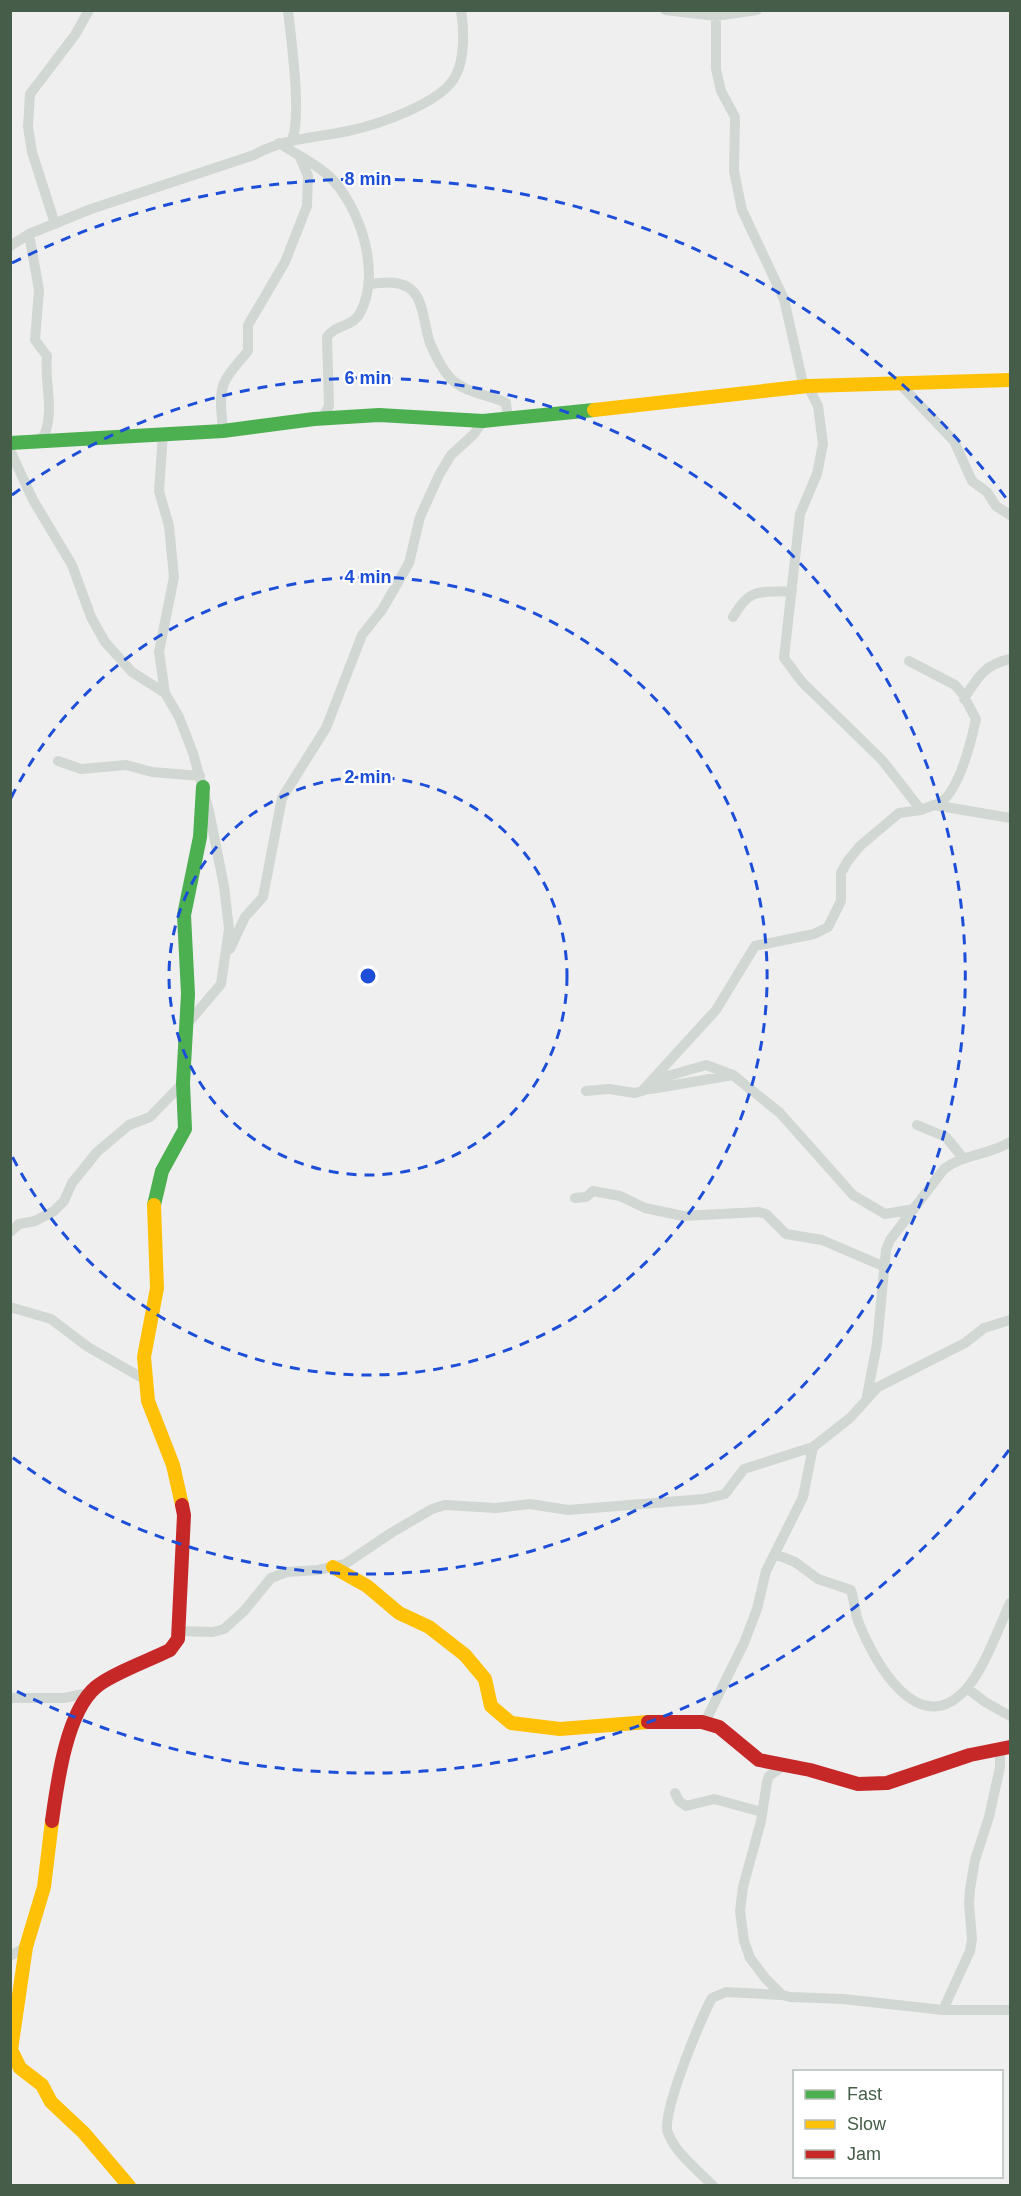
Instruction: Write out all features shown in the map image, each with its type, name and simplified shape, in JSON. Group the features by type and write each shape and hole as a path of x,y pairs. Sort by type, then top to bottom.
{"street":[{"path":"55,224 32,152 28,127 30,94 75,35 89,10"},
{"path":"288,10 296,103 296,131 292,140"},
{"path":"10,246 28,234 91,208 254,155 279,143 347,131 403,115 444,88 456,77 463,24 461,10"},
{"path":"665,10 716,16 757,10"},
{"path":"716,16 716,69 721,92 735,117 733,150 738,195 742,210 776,277 784,299 806,387 818,406 823,444 817,474 800,514 786,662 802,682 882,760 921,810"},
{"path":"37,440 224,431 274,426 323,417 329,406 327,337 332,331 345,326 357,317 368,284 369,267 351,205 331,178 279,143"},
{"path":"224,431 221,388 227,375 248,351 248,325 285,262 307,206 308,176 300,157"},
{"path":"28,234 39,290 35,340 47,356 46,380 50,410 44,436 11,451 33,500 72,565 92,617 105,642 132,672 165,693"},
{"path":"368,284 395,282 414,293 423,307 430,344 445,372 453,380 478,395 506,403 508,418"},
{"path":"314,419 379,415 483,421 638,406 750,391 1011,380"},
{"path":"901,385 954,441 972,481 987,492 996,506 1011,515"},
{"path":"224,964 245,917 263,897 282,798 326,728 362,635 382,610 410,563 420,517 432,489 451,455 474,434 483,421"},
{"path":"163,434 159,491 169,526 174,578 159,652 165,693 186,734 202,782 224,886 229,929 218,989 188,1023"},
{"path":"734,617 742,602 751,594 792,591"},
{"path":"964,699 982,671 999,662 1011,659"},
{"path":"645,1090 716,1010 755,946 814,934 828,927 841,901 841,873 852,853 899,813 921,810 942,802 952,792 976,720 955,685 909,661"},
{"path":"58,761 81,769 126,765 202,782"},
{"path":"10,1698 64,1698 89,1693 108,1679 170,1650 178,1639 184,1515 173,1466 148,1401 144,1379 148,1329 157,1288 154,1197 162,1171 185,1129 183,1083 188,1023 184,915 189,878 200,837 202,782"},
{"path":"934,805 1011,818"},
{"path":"586,1091 609,1089 634,1093 733,1075 800,1132 853,1195 885,1214 914,1209"},
{"path":"10,1232 19,1224 36,1221 54,1211 64,1201 72,1182 97,1152 129,1125 150,1117 183,1083"},
{"path":"917,1125 946,1137 963,1158"},
{"path":"867,1397 877,1344 890,1240 944,1169 954,1161 1001,1148 1011,1142"},
{"path":"575,1198 586,1197 593,1191 601,1191 645,1208 683,1216 759,1212 766,1214 786,1234 822,1240 885,1267"},
{"path":"10,1307 51,1319 87,1347 144,1379"},
{"path":"178,1631 213,1632 224,1629 244,1611 272,1578 287,1572 333,1567 354,1560 391,1533 432,1509 445,1505 495,1508 530,1504 568,1510 704,1499 725,1494 744,1469 813,1447 850,1418 867,1397 894,1377 965,1343 984,1328 1011,1320"},
{"path":"705,1722 744,1643 757,1610 762,1583 803,1497 813,1447"},
{"path":"775,1554 795,1562 818,1579 851,1590 857,1618 873,1652 908,1700 926,1706 939,1707 950,1703 967,1688 979,1670 1011,1603"},
{"path":"333,1567 367,1586 399,1613 429,1627 465,1654 485,1679 491,1706 511,1722 529,1727 560,1729 667,1721 705,1722 719,1727 749,1755 782,1767 810,1770 858,1784 887,1783 970,1755 1005,1748 992,1806 975,1860 969,1904 972,1939 970,1951 943,2010"},
{"path":"967,1688 985,1702 1011,1716"},
{"path":"89,1693 59,1765 44,1887 26,1947 11,2057 26,2074 42,2085 51,2102 84,2133 129,2186"},
{"path":"782,1767 769,1776 743,1887 740,1911 745,1948 766,1979 782,1995"},
{"path":"675,1793 679,1801 686,1806 714,1799 762,1812"},
{"path":"10,1956 26,1947"},
{"path":"713,2186 673,2145 666,2131 668,2111 711,1998 726,1992 943,2010 1011,2010"}],"traffic: fast":[{"path":"10,443 223,431 314,419 379,415 483,421 594,410"},
{"path":"154,1205 162,1171 185,1129 183,1083 188,994 184,915 200,837 203,787"}],"traffic: slow":[{"path":"594,410 808,386 1010,380"},
{"path":"154,1205 157,1288 144,1357 148,1401 173,1465 182,1505"},
{"path":"333,1567 367,1586 399,1613 429,1627 465,1655 485,1679 491,1706 511,1723 560,1729 648,1722"},
{"path":"52,1821 44,1887 26,1947 11,2050 20,2068 42,2085 51,2102 84,2133 129,2186"}],"traffic: jam":[{"path":"52,1821 70,1731 86,1698 96,1687 111,1677 170,1650 178,1639 184,1515 182,1505"},
{"path":"648,1722 702,1722 719,1727 759,1760 810,1770 858,1784 887,1783 970,1755 1010,1747"}]}
